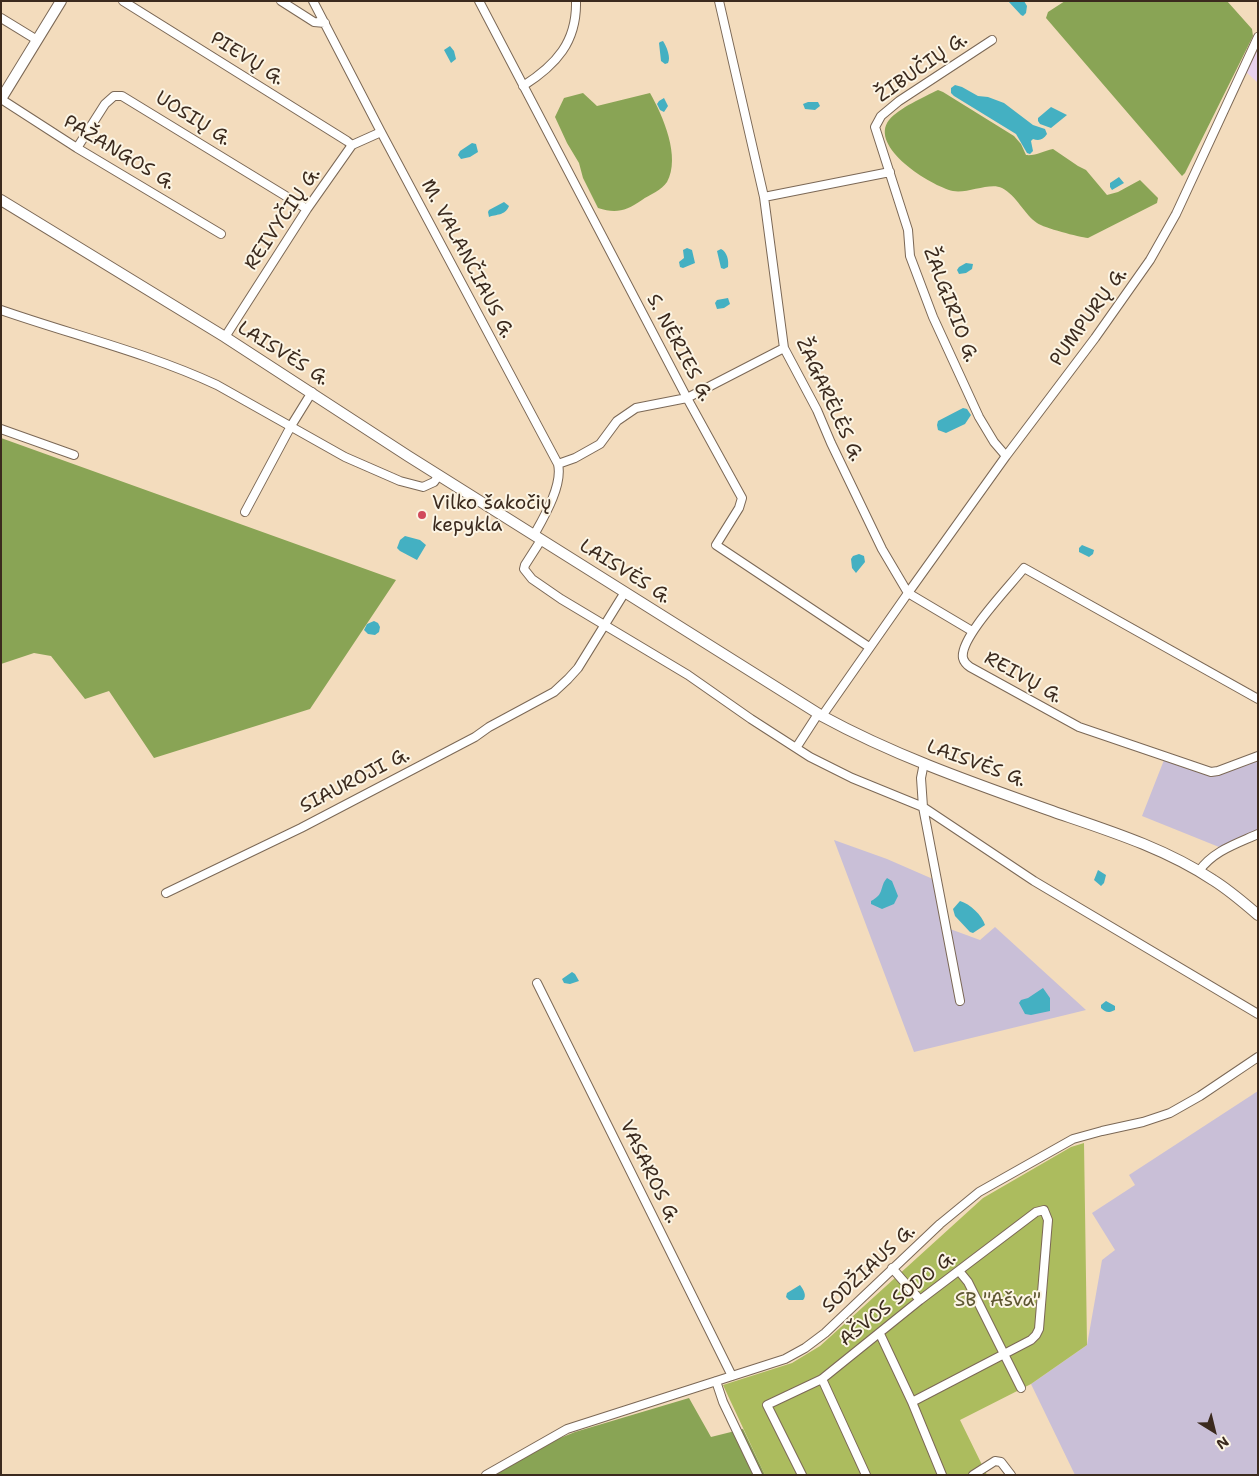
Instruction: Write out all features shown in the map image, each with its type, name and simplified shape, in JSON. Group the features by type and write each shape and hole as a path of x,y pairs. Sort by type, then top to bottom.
{"main road":[{"path":"1,99 61,1"},
{"name":"LAISVĖS G.","path":"1,200 225,337 538,538 820,715 863,738 924,764 1130,838 1170,856 1199,871 1231,892 1258,915"}],"street":[{"name":"PIEVŲ G.","path":"123,1 348,140 352,145"},
{"path":"281,1 314,22 325,24"},
{"name":"M. VALANČIAUS G.","path":"313,1 558,464"},
{"name":"S. NĖRIES G.","path":"479,1 687,398 742,498 739,508 716,545 869,647"},
{"path":"523,86 536,78 556,60 569,40 576,18 576,1"},
{"name":"ŽAGARĖLĖS G.","path":"719,1 764,197 784,348 817,410 878,542 908,593"},
{"path":"1,18 37,40"},
{"name":"PUMPURŲ G.","path":"908,593 1006,456 1095,338 1162,241 1258,37"},
{"name":"ŽIBUČIŲ G.","path":"875,127 881,116 899,101 992,40"},
{"name":"UOSIŲ G.","path":"78,148 104,104 114,96 122,96 307,209"},
{"name":"PAŽANGOS G.","path":"1,99 221,234"},
{"name":"ŽALGIRIO G.","path":"875,127 908,230 910,256 933,317 978,418 1006,456"},
{"path":"352,145 381,132"},
{"name":"REIVYČIŲ G.","path":"225,337 307,209 352,145"},
{"path":"764,197 890,172"},
{"path":"1,310 202,378 345,457 416,486 430,486 439,475"},
{"path":"784,348 687,398 636,408 617,421 600,444 575,458 558,464 560,470 558,482 538,538 525,565 526,573 561,599 688,675 796,748 852,778 922,807 1034,881 1258,1014"},
{"path":"245,512 291,426 312,392"},
{"path":"1,429 74,456"},
{"name":"REIVŲ G.","path":"1258,699 1024,568 972,631 963,654 965,663 1079,728 1211,772 1218,772 1258,756"},
{"name":"SIAUROJI G.","path":"166,893 301,828 476,737 488,727 554,692 578,668 625,592"},
{"path":"796,748 908,593 972,631"},
{"path":"924,764 921,778 922,807 960,1002"},
{"path":"1199,871 1216,853 1258,834"},
{"name":"VASAROS G.","path":"537,983 732,1376"},
{"name":"SODŽIAUS G.","path":"486,1475 567,1429 786,1359 805,1348 825,1332 940,1224 980,1192 1073,1139 1143,1122 1170,1113 1200,1096 1258,1057"},
{"name":"AŠVOS SODO G.","path":"802,1475 767,1406 822,1379 920,1300 1036,1212 1044,1210 1048,1220 1039,1329 1030,1340 1004,1353"},
{"path":"892,1268 920,1300"},
{"path":"959,1271 968,1282 1021,1388"},
{"path":"880,1334 912,1402 942,1475"},
{"path":"912,1402 1004,1353"},
{"path":"822,1379 866,1475"},
{"path":"716,1381 723,1402 758,1475"},
{"path":"973,1475 995,1461 1002,1462 1011,1475"}],"shaded area":[{"path":"1258,46 1258,83 1245,71"},
{"path":"1258,759 1258,830 1219,847 1142,816 1164,760 1217,775"},
{"path":"834,840 887,859 942,883 950,929 980,940 995,927 1086,1010 914,1052"},
{"path":"1258,1091 1258,1475 1075,1475 1031,1384 1087,1345 1102,1260 1115,1250 1092,1213 1135,1185 1129,1175"}],"green space":[{"path":"1065,1 1227,1 1252,29 1253,36 1182,176 1046,18 1048,12"},
{"path":"938,90 1014,136 1021,144 1026,155 1053,149 1086,170 1107,195 1118,192 1140,180 1158,198 1157,203 1088,238 1054,230 1037,223 1012,195 1002,188 991,186 965,191 953,191 931,182 905,164 894,153 887,142 885,131 889,120 899,111"},
{"path":"583,93 597,106 650,93 665,125 669,137 672,161 671,172 667,182 659,190 626,209 610,211 598,208 583,178 579,163 555,117 564,98"},
{"path":"1,438 396,580 310,709 154,758 109,691 85,699 51,656 34,653 1,664"},
{"name":"SB \"Ašva\"","path":"1084,1143 1087,1345 1031,1384 960,1420 987,1475 765,1475 723,1385 792,1363 820,1346 983,1198 1071,1147"},
{"path":"689,1398 711,1437 743,1429 765,1475 493,1475 553,1441 575,1432"}],"water":[{"path":"1008,1 1024,1 1027,6 1026,13 1023,16 1021,15"},
{"path":"663,41 669,58 668,63 665,64 661,61 659,43"},
{"path":"450,46 454,51 456,59 451,63 444,50"},
{"path":"955,85 978,96 988,97 1004,103 1033,125 1045,129 1047,134 1041,140 1033,139 1031,141 1033,151 1030,154 1027,153 1016,134 954,96 951,93 951,88"},
{"path":"664,98 668,106 664,112 660,110 657,104"},
{"path":"818,102 820,106 815,110 805,109 803,104"},
{"path":"1051,107 1067,115 1051,128 1040,124 1038,118"},
{"path":"472,143 476,144 478,152 470,157 461,159 458,155 460,151"},
{"path":"1119,177 1124,183 1112,190 1110,183"},
{"path":"504,202 509,206 505,212 489,217 489,210"},
{"path":"687,248 692,250 695,263 683,268 680,267 679,262 684,258 683,250"},
{"path":"721,249 725,252 728,259 728,267 724,269 721,268 717,251"},
{"path":"966,263 973,264 972,269 966,273 959,274 957,270"},
{"path":"728,298 730,304 724,308 717,309 715,303 717,300"},
{"path":"963,408 967,409 971,415 965,424 946,433 938,430 938,421"},
{"path":"405,536 420,540 426,545 417,560 397,548 400,540"},
{"path":"1082,545 1094,550 1093,554 1089,557 1079,552 1079,548"},
{"path":"859,554 864,556 865,562 856,573 852,568 851,559"},
{"path":"374,621 380,627 379,632 375,635 368,634 364,630 367,624"},
{"path":"1098,870 1106,875 1101,886 1094,880"},
{"path":"887,878 892,881 898,896 894,904 882,909 871,904 871,901 878,896"},
{"path":"960,901 975,910 985,925 973,933 970,932 955,916 953,909"},
{"path":"572,972 579,981 570,984 564,983 562,979"},
{"path":"1043,988 1050,998 1050,1011 1031,1015 1025,1014 1019,1003 1021,1000 1028,998"},
{"path":"1106,1001 1115,1006 1115,1010 1108,1012 1101,1008 1101,1005"},
{"path":"800,1285 805,1297 803,1300 789,1300 786,1297 787,1293"}],"place":[{"name":"Vilko šakočių kepykla","path":"422,515"}]}
